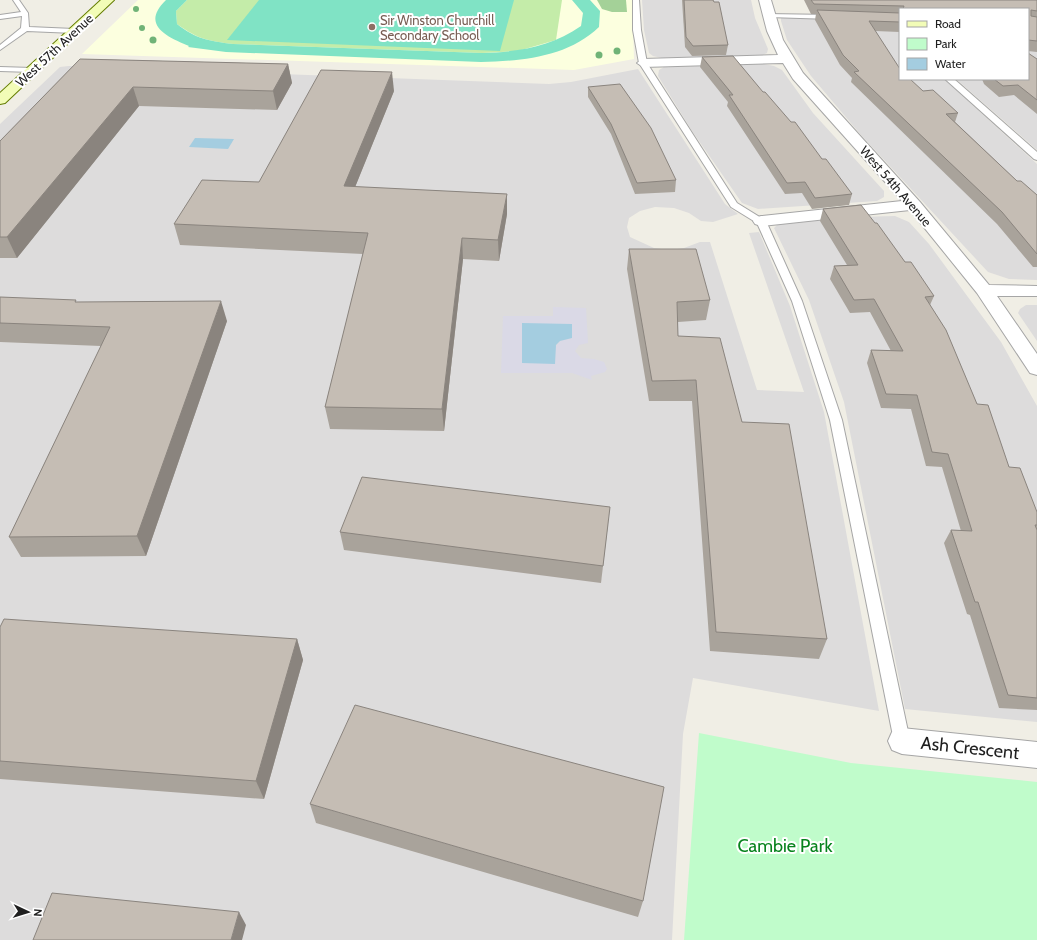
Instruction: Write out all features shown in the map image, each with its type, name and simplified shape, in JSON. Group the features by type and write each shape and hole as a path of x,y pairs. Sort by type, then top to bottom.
{"street":[{"name":"West 57th Avenue","path":"0,100 108,0"},
{"name":"West 54th Avenue","path":"766,7 773,34 785,59 798,76 914,205 984,290 1037,369"},
{"path":"643,63 785,59"},
{"path":"761,222 914,205"},
{"path":"984,290 1037,291"},
{"name":"Ash Crescent","path":"902,741 1037,755"}],"lane":[{"path":"16,0 25,13 25,29"},
{"path":"636,0 637,30 643,63 734,205 761,222 797,300 836,420 902,741"},
{"path":"766,7 837,17"},
{"path":"0,17 25,13"},
{"path":"0,48 25,29 74,31"},
{"path":"0,69 32,70"},
{"path":"950,80 1037,157"}],"shaded area":[{"name":"Sir Winston Churchill Secondary School","path":"138,0 632,0 634,59 574,70 82,54"},
{"path":"642,0 751,0 755,18 768,49 767,53 758,57 662,58 653,56 649,53 644,30"},
{"path":"786,16 886,21 899,27 899,80 945,80 1037,164 1037,280 1009,279 988,272 861,135 811,76 787,40 781,18"},
{"path":"1029,26 1037,26 1037,150 957,80 1029,80"},
{"path":"764,64 774,66 782,70 813,113 884,191 884,197 877,201 758,209 742,203 692,131 658,76 659,70 664,67"},
{"path":"69,66 549,84 571,82 638,69 725,204 738,214 713,222 701,221 689,213 674,208 655,207 640,211 629,218 627,227 630,237 654,248 670,250 684,248 700,242 710,242 757,390 804,392 749,233 759,232 790,306 824,412 879,711 693,678 683,734 672,940 0,940 0,124 60,67"},
{"path":"895,216 909,222 929,244 1001,342 1037,406 1037,722 905,709 844,402 809,300 774,228 783,219"},
{"path":"1026,305 1037,305 1037,341 1018,313 1020,309"},
{"path":"553,307 586,308 588,343 579,345 575,351 581,358 594,359 604,362 607,369 605,372 591,376 592,380 572,373 501,373 503,316 553,316","holes":["522,323 568,338 560,341 555,347"]}],"green space":[{"path":"166,0 187,0 176,11 177,24 190,33 217,42 233,44 482,53 521,50 546,44 570,33 581,26 583,13 572,0 590,0 600,11 599,27 587,37 559,51 528,58 481,62 226,52 188,47 189,46 172,39 165,34 156,23 156,16 159,9"},
{"path":"187,0 562,0 556,40 518,51 482,53 233,44 217,42 197,36 177,24 176,11"},
{"path":"259,0 514,0 500,51 227,40"},
{"path":"597,0 626,0 627,12 612,12 602,9"},
{"name":"Cambie Park","path":"699,733 851,763 1037,782 1037,940 684,940"}],"water":[{"path":"195,138 234,139 228,149 189,147"},
{"path":"522,323 572,324 572,338 560,341 556,345 555,364 522,363"}],"building":[{"path":"684,0 713,0 714,2 719,2 728,45 693,46 686,37"},
{"path":"811,0 1037,0 1037,11 1031,10 1031,16 1037,17 1037,41 1029,40 1029,8 903,8 904,6 814,4"},
{"path":"817,10 899,13 899,22 869,21 899,67 899,80 911,80 923,91 933,90 958,113 946,114 1017,181 1021,181 1037,195 1037,254 1002,212 854,72 859,71 843,55"},
{"path":"1029,54 1037,59 1037,100 1018,85 1003,86 995,80 1029,80"},
{"path":"733,56 763,92 765,92 791,122 795,122 822,159 826,159 852,194 815,198 805,182 787,183 729,95 733,95 702,57"},
{"path":"80,59 288,64 273,91 133,87 7,237 0,237 0,141"},
{"path":"321,70 392,72 344,186 507,194 498,240 462,238 442,409 325,407 368,233 174,224 202,180 259,182"},
{"path":"620,84 651,128 676,180 637,183 611,124 588,87"},
{"path":"861,205 875,223 877,223 905,262 911,262 934,296 925,297 946,330 977,404 988,405 1009,467 1020,468 1037,512 1037,525 1035,525 1037,530 1037,698 1008,695 978,602 975,602 951,530 972,531 948,454 932,452 917,395 886,394 871,350 903,351 874,299 854,300 834,266 858,265 823,209"},
{"path":"629,249 696,249 710,300 677,302 678,336 720,338 742,422 789,424 827,639 716,632 696,380 652,381"},
{"path":"0,297 76,300 75,302 221,301 137,536 9,537 110,327 0,323"},
{"path":"362,477 610,507 603,566 340,532"},
{"path":"4,619 297,639 256,781 0,761 0,627"},
{"path":"355,705 664,787 643,901 310,804"},
{"path":"52,893 239,912 231,940 33,940"}],"place":[{"name":"Sir Winston Churchill Secondary School","path":"372,27"}]}
